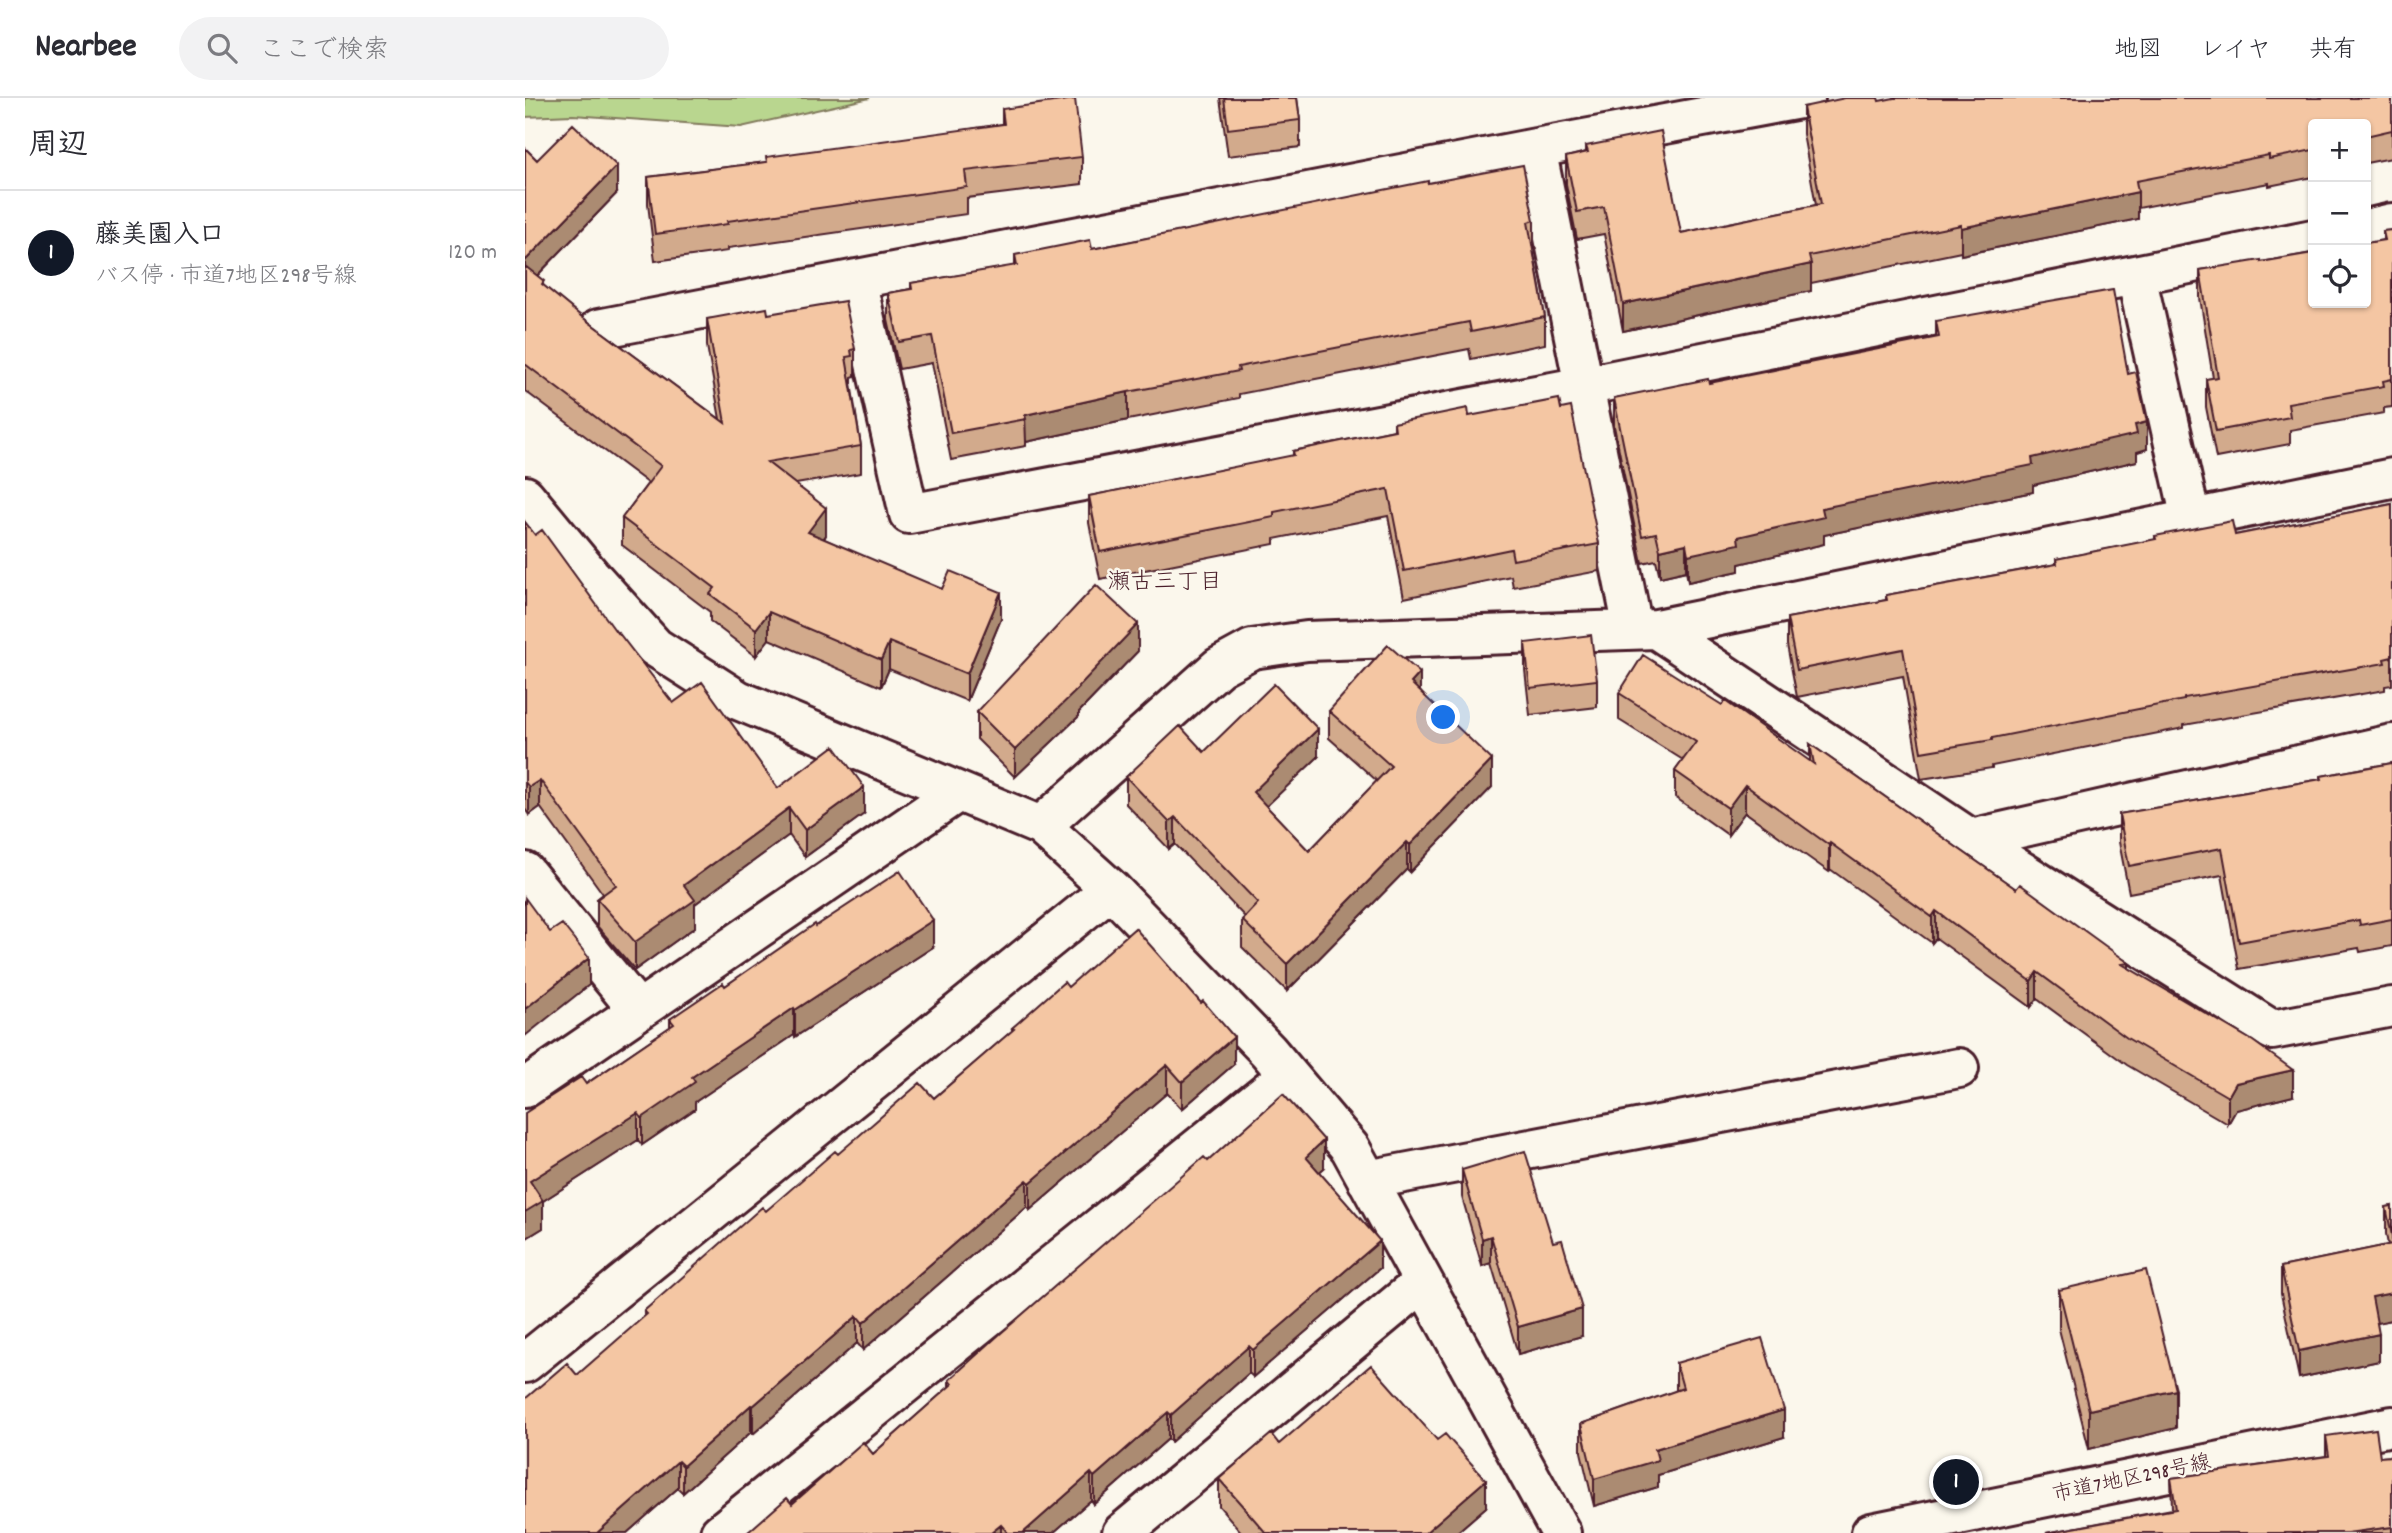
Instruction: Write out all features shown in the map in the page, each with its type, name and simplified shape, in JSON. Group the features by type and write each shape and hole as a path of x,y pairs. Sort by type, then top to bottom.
{"street":[{"path":"598,329 1805,98"},
{"path":"1536,148 1584,386 1644,629 2273,1030 2392,1007"},
{"path":"2371,228 2392,223"},
{"path":"856,279 909,514 1584,386 2308,240"},
{"path":"2136,275 2191,519"},
{"path":"1041,826 1219,667 1252,649 1307,640 1644,629 2392,478"},
{"path":"525,496 655,648 738,700 1041,826 1111,889 1268,1051 1350,1148 1560,1533"},
{"path":"1971,839 2392,744"},
{"path":"525,1088 958,792"},
{"path":"525,872 638,1010"},
{"path":"525,1363 1111,889"},
{"path":"1367,1180 1959,1068"},
{"path":"720,1533 1288,1075"},
{"path":"1122,1533 1423,1282"},
{"name":"市道7地区298号線","path":"1871,1533 2392,1426"}],"green space":[{"path":"525,98 870,98 741,127 573,115 525,117"}],"building":[{"path":"1224,98 1297,98 1300,120 1228,129"},
{"path":"1845,98 1878,98 1879,101 1894,98 2392,98 2392,130 2371,135 2371,119 2308,119 2308,151 2269,159 2269,155 2136,181 2138,192 1809,256 1811,264 1623,304 1604,207 1577,212 1566,157 1588,152 1586,146 1661,131 1681,233 1821,204 1803,107"},
{"path":"1075,99 1082,157 965,171 967,187 727,221 728,224 655,234 648,177 767,162 766,157 1004,124 1002,109"},
{"path":"573,124 617,166 525,261 525,148 537,160"},
{"path":"1523,165 1534,220 1528,222 1545,317 1471,332 1469,322 1238,367 1239,371 1128,392 1025,415 1026,419 951,433 932,336 899,342 888,293 912,289 911,283 1017,265 1015,255 1090,240 1092,249 1428,181"},
{"path":"2392,230 2392,379 2383,381 2384,386 2288,403 2290,417 2216,431 2206,379 2218,377 2200,270 2308,254 2308,308 2371,308 2371,242 2385,240 2383,231"},
{"path":"525,266 582,317 725,423 707,319 767,308 768,314 845,301 855,349 851,350 852,356 846,357 861,446 767,462 826,508 808,532 942,589 950,571 1001,592 967,674 889,642 881,660 769,612 756,629 710,594 715,588 622,518 661,466 525,364"},
{"path":"2113,290 2128,374 2136,372 2147,422 2135,425 2137,434 2032,458 2033,465 1822,508 1824,517 1738,537 1739,544 1688,555 1686,544 1660,550 1656,533 1642,536 1614,398 1708,379 1709,383 1939,337 1936,321"},
{"path":"1559,399 1561,409 1571,407 1599,544 1513,560 1511,549 1404,571 1388,489 1274,512 1274,517 1100,552 1089,496 1294,455 1293,451 1395,430 1394,423 1468,408 1469,416"},
{"path":"2392,504 2392,657 2384,659 2385,663 2184,698 1992,740 1921,752 1903,649 1797,670 1787,618 1887,600 1886,595 2057,564 2056,559 2232,521 2235,535"},
{"path":"525,522 535,535 542,530 617,633 673,703 702,682 778,788 834,746 864,787 805,830 789,808 684,885 695,900 635,942 597,899 616,885 540,780 529,787 525,782"},
{"path":"1096,585 1138,624 1079,688 1015,750 977,712"},
{"path":"1591,635 1597,680 1530,688 1525,643"},
{"path":"1388,645 1420,673 1411,683 1492,760 1410,845 1407,842 1287,964 1242,920 1258,903 1175,817 1169,822 1126,777 1180,726 1204,752 1274,684 1318,729 1253,792 1309,851 1391,766 1329,711"},
{"path":"1643,655 1722,705 1725,701 1814,764 1810,744 2016,889 2020,884 2129,963 2122,964 2253,1041 2293,1070 2236,1083 2228,1097 2127,1038 2037,972 2031,981 1936,911 1932,917 1745,785 1728,808 1675,771 1696,742 1619,693"},
{"path":"2392,763 2392,919 2360,925 2359,920 2239,942 2222,848 2129,866 2119,814 2322,779 2321,776"},
{"path":"900,871 933,920 795,1010 794,1008 692,1077 695,1082 642,1118 638,1113 530,1181 543,1201 525,1212 525,1113 581,1077 586,1084 674,1024 670,1019 723,983 725,986 815,924 816,926"},
{"path":"525,898 550,932 562,924 589,958 525,1009"},
{"path":"1135,928 1234,1037 1182,1082 1167,1065 1030,1183 1027,1180 863,1323 857,1316 683,1466 678,1461 597,1533 525,1533 525,1399 567,1363 577,1375 647,1314 644,1311 762,1207 766,1211 835,1151 838,1154 920,1083 934,1098 1064,982 1068,987"},
{"path":"1283,1094 1324,1140 1306,1157 1380,1241 1253,1350 1249,1346 1171,1415 1168,1412 1094,1477 1091,1473 1023,1533 1008,1533 1001,1525 991,1533 747,1533 787,1498 792,1504 863,1442 873,1454 952,1384 949,1380 1001,1333 1204,1157 1208,1161"},
{"path":"1525,1151 1553,1242 1562,1240 1582,1309 1518,1327 1491,1236 1482,1239 1462,1170"},
{"path":"2392,1206 2392,1236 2386,1207"},
{"path":"2392,1244 2392,1293 2372,1297 2379,1334 2299,1351 2281,1267"},
{"path":"2146,1270 2176,1390 2089,1410 2059,1290"},
{"path":"1762,1338 1784,1410 1655,1449 1658,1460 1594,1479 1581,1424 1683,1388 1676,1363"},
{"path":"1371,1365 1437,1440 1445,1434 1486,1480 1425,1533 1266,1533 1219,1479 1271,1434 1279,1444"},
{"path":"2376,1429 2380,1457 2392,1456 2392,1527 2347,1533 2046,1533 2176,1509 2171,1478 2329,1456 2326,1436"}],"place":[{"name":"藤美園入口","path":"1956,1482"}],"district":[{"name":"瀬古三丁目","path":"1165,583"}]}
